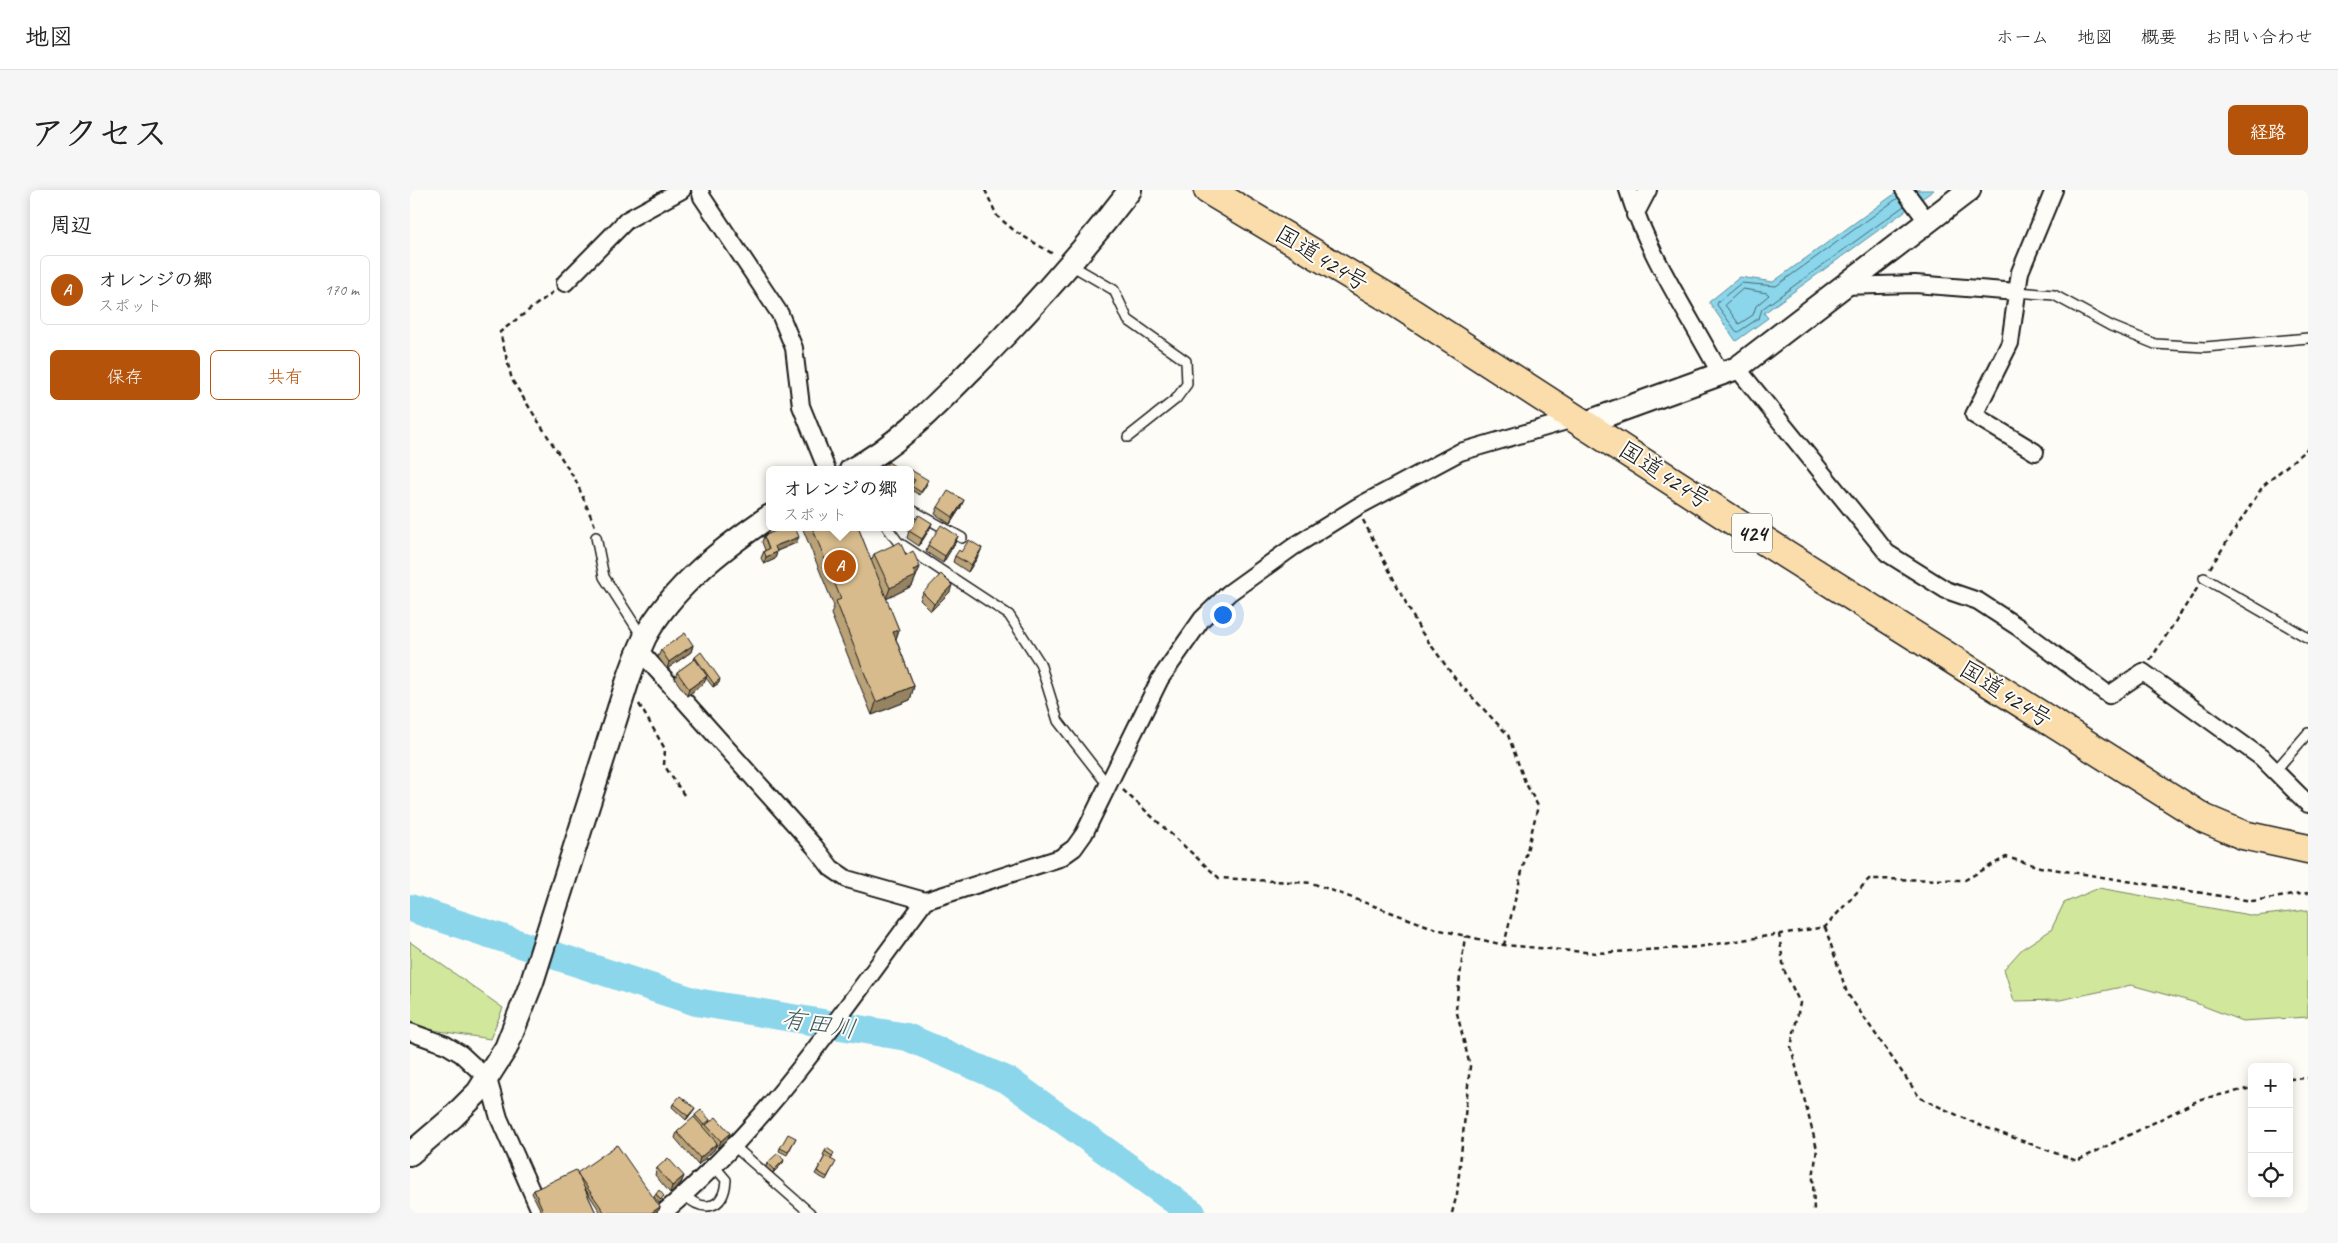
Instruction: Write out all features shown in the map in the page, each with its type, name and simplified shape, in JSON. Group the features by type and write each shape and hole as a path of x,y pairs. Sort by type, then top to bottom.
{"highway":[{"name":"国道424号","path":"1208,190 1392,300 1581,420 1760,538 2205,818 2243,835 2308,849"}],"street":[{"path":"565,283 627,220 682,190"},
{"path":"700,190 702,197 780,314 794,348 801,406 825,466"},
{"path":"858,466 879,453 915,425 988,352 1071,265 1130,190"},
{"path":"1628,190 1635,215 1679,301 1699,334 1728,370 1888,553 1946,590 1978,600 2018,627 2109,695 2143,672 2262,758 2308,804"},
{"path":"1635,215 1648,190"},
{"path":"1904,190 1927,221"},
{"path":"642,644 831,868 847,879 925,901 1060,858 1074,848 1084,834 1160,679 1202,619 1237,587 1293,547 1357,507 1460,452 1581,420 1728,370 1968,190"},
{"path":"2035,452 1974,415 2010,343 2020,272 2054,190"},
{"path":"1841,286 1915,284 2017,292"},
{"path":"410,1154 467,1104 488,1079 506,1048 532,982 596,787 627,683 642,644 667,605 691,580 726,548 766,519"},
{"path":"663,1213 734,1146 784,1089 925,901"},
{"path":"410,1032 446,1045 461,1054 488,1079 499,1118 541,1213"}],"lane":[{"path":"1071,265 1114,290 1128,320 1186,361 1187,384 1176,399 1128,437"},
{"path":"2017,292 2054,295 2111,326 2155,344 2205,347 2308,338"},
{"path":"914,511 962,538"},
{"path":"890,531 898,542 1009,615 1040,663 1058,722 1108,784"},
{"path":"596,537 604,577 638,630 642,644"},
{"path":"2204,578 2308,638"},
{"path":"2275,771 2308,733"},
{"path":"734,1146 810,1213"},
{"path":"684,1194 695,1205 702,1207 713,1205 725,1191 726,1180 714,1166"}],"path":[{"path":"985,190 997,216 1016,232 1071,265"},
{"path":"565,283 500,332 512,380 576,481 595,526 596,537"},
{"path":"2143,672 2264,486 2308,448"},
{"path":"1357,507 1420,630 1457,680 1508,735 1525,782 1538,806 1504,945"},
{"path":"627,683 665,749 664,765 684,795"},
{"path":"1108,784 1125,790 1219,878 1312,883 1436,929 1504,945 1596,953 1698,947 1825,927 1868,879 1965,880 2006,857 2040,868 2252,901 2308,893"},
{"path":"1825,927 1847,993 1920,1098 1979,1125 2077,1161 2201,1099 2248,1089"},
{"path":"1779,934 1784,970 1800,1003 1791,1047 1818,1149 1813,1178 1814,1213"},
{"path":"1452,1213 1457,1194 1470,1066 1456,1009 1464,936"},
{"path":"2293,1079 2308,1078"}],"green space":[{"path":"2099,888 2255,916 2308,910 2308,1017 2242,1021 2193,1002 2131,985 2060,1000 2014,1001 2004,969 2022,949 2051,930 2064,903"},
{"path":"410,942 503,1008 490,1039 420,1028 410,1020"}],"water":[{"path":"1900,190 1934,190 1764,313 1768,318 1736,341 1709,302 1740,277 1773,282"}],"building":[{"path":"888,462 894,466 886,466"},
{"path":"914,472 928,480 921,492 914,488"},
{"path":"948,491 964,500 953,517 938,507"},
{"path":"919,515 932,523 922,539 909,531 914,531 914,523"},
{"path":"941,525 958,536 945,556 928,545"},
{"path":"775,531 797,531 799,537 775,546 777,552 766,557 764,551 769,549 764,536"},
{"path":"814,531 860,531 899,630 893,632 914,686 876,702 836,601 841,599"},
{"path":"969,540 982,548 971,565 955,556 959,550 961,552"},
{"path":"900,542 906,555 913,551 920,567 913,570 916,576 890,588 874,554"},
{"path":"941,574 952,585 934,604 923,593"},
{"path":"685,633 693,645 669,662 661,650"},
{"path":"701,652 720,679 714,684 695,657"},
{"path":"695,659 707,676 689,689 677,672"},
{"path":"680,1096 695,1108 688,1116 673,1104"},
{"path":"701,1110 710,1120 704,1125 695,1115"},
{"path":"694,1117 717,1143 700,1158 677,1132"},
{"path":"716,1117 730,1133 721,1141 706,1125"},
{"path":"788,1134 796,1138 788,1152 780,1148"},
{"path":"617,1145 660,1207 651,1213 605,1213 577,1173"},
{"path":"827,1148 834,1153 832,1156 825,1151"},
{"path":"778,1153 784,1160 774,1170 767,1163"},
{"path":"825,1156 836,1162 827,1177 817,1171"},
{"path":"668,1158 684,1176 672,1186 657,1168"},
{"path":"576,1170 596,1213 544,1213 534,1190"},
{"path":"659,1190 664,1196 660,1200 656,1194"}],"waterway":[{"name":"有田川","path":"410,908 696,1002 907,1037 1009,1081 1192,1213"}],"place":[{"name":"オレンジの郷","path":"840,566"}]}
